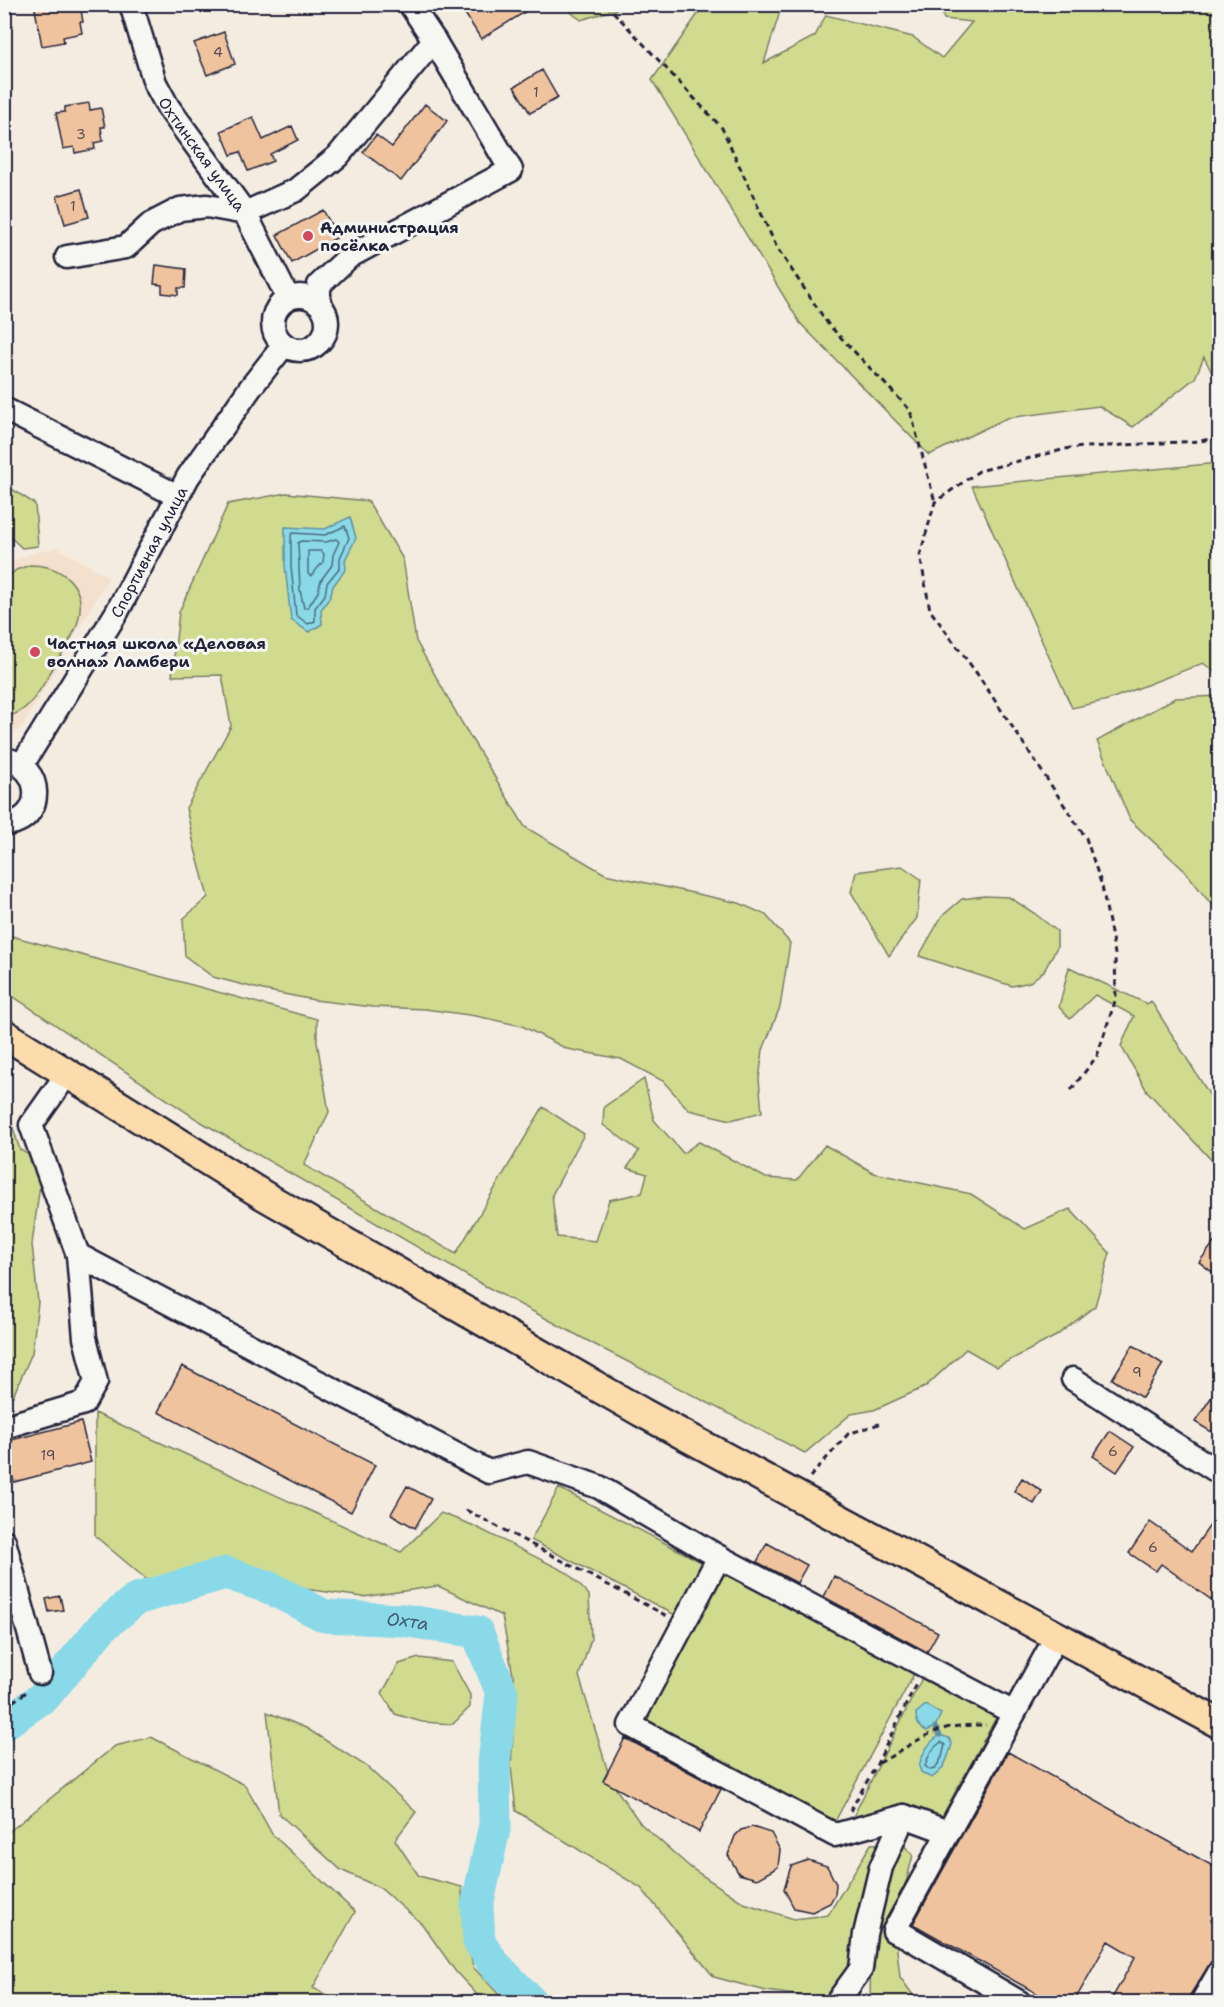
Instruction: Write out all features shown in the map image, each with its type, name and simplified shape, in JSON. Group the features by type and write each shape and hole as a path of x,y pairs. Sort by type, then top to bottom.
{"main road":[{"path":"8,1034 68,1074 273,1201 644,1413 1220,1724"}],"street":[{"name":"Охтинская улица","path":"131,4 155,83 168,107 245,213 288,298"},
{"path":"319,302 319,285 350,256 511,170 410,4"},
{"path":"67,257 126,247 151,224 180,209 207,206 245,213 296,190 338,156 434,40"},
{"path":"294,296 307,296 319,302 326,313 328,326 323,339 313,348 300,351 284,345 277,338 272,326 274,312 282,302 294,296"},
{"name":"Спортивная улица","path":"4,824 14,824 29,813 36,797 34,779 13,762 53,712 112,621 188,477 251,387 284,345"},
{"path":"4,410 178,496"},
{"path":"4,1427 84,1403 96,1382 85,1338 78,1255 31,1125 68,1074"},
{"path":"78,1255 489,1473 528,1462 599,1487 719,1557 925,1666 1011,1718"},
{"path":"1073,1379 1220,1473"},
{"path":"4,1541 40,1673"},
{"path":"719,1557 630,1725 835,1835 904,1816 948,1832"},
{"path":"1020,2002 894,1931 1056,1637"},
{"path":"837,2002 861,1969 865,1934 881,1867 904,1816"},
{"path":"1202,2002 1220,1971"}],"path":[{"path":"606,4 722,128 777,248 828,324 910,410 935,502 920,555 930,610 985,685 1086,837 1102,886 1115,954 1116,998 1097,1056 1071,1090"},
{"path":"935,502 979,471 1070,448 1200,441 1220,437"},
{"path":"796,1495 849,1434 879,1424"},
{"path":"466,1510 684,1626"},
{"path":"835,1835 877,1764 925,1666"},
{"path":"4,1708 26,1693 40,1673"},
{"path":"877,1764 894,1756 909,1745 950,1727 1011,1718"}],"shaded area":[{"name":"Частная школа «Деловая волна» Ламбери","path":"56,547 109,577 22,727 5,739 5,562"}],"green space":[{"path":"762,4 782,5 764,63 815,36 826,15 913,37 942,58 972,22 944,19 939,5 1219,5 1219,387 1204,357 1195,378 1133,427 1099,406 1007,418 929,455 800,323 652,80 700,11"},
{"path":"561,5 630,5 581,20"},
{"path":"1219,463 1219,675 1203,663 1108,700 1072,708 972,486"},
{"path":"4,484 35,504 38,546 22,548 5,532"},
{"path":"286,493 368,501 403,559 416,641 525,827 605,874 739,903 766,915 790,943 780,1007 763,1050 759,1079 762,1112 731,1120 689,1110 663,1081 621,1059 567,1049 522,1026 476,1016 425,1009 373,1007 314,1000 263,990 213,977 185,956 183,919 208,897 186,808 231,726 222,675 172,676 179,612 228,504"},
{"name":"Частная школа «Деловая волна» Ламбери","path":"30,565 52,569 62,573 70,580 76,588 80,609 74,633 35,698 22,710 5,717 5,580 16,570"},
{"path":"1220,696 1219,911 1186,872 1130,820 1097,741 1175,698"},
{"path":"902,866 921,879 917,918 889,956 851,892 856,872"},
{"path":"984,896 1009,897 1057,931 1057,947 1044,971 1030,982 1012,986 919,956 942,916 962,899"},
{"path":"4,934 317,1019 317,1042 329,1112 304,1165 456,1254 543,1107 584,1134 552,1195 557,1237 596,1241 609,1200 642,1193 647,1174 627,1168 639,1151 603,1125 604,1107 644,1079 654,1120 683,1153 699,1142 766,1178 797,1180 825,1145 874,1173 971,1194 1025,1229 1070,1209 1110,1253 1095,1306 1056,1336 997,1367 966,1349 925,1387 874,1410 851,1414 805,1453 476,1281 198,1120 5,991"},
{"path":"1069,967 1147,1004 1151,1001 1219,1110 1219,1165 1217,1166 1147,1091 1121,1046 1134,1016 1095,995 1070,1019 1059,1007"},
{"path":"4,1099 20,1150 43,1162 32,1244 38,1302 32,1353 13,1396 5,1398"},
{"path":"95,1413 401,1552 441,1513 472,1525 568,1573 589,1595 591,1639 579,1676 611,1782 641,1824 691,1868 744,1903 794,1919 828,1915 871,1844 902,1843 913,1855 896,1907 897,1950 900,1977 918,2002 870,2002 872,1891 852,1973 825,1999 766,1991 714,1977 641,1888 516,1811 511,1767 516,1691 502,1616 438,1586 363,1597 298,1588 229,1564 153,1585 95,1536"},
{"path":"559,1488 707,1565 679,1617 531,1540"},
{"path":"725,1573 914,1674 832,1827 643,1726"},
{"path":"419,1658 452,1662 470,1695 470,1707 453,1724 422,1722 395,1714 382,1693 399,1664"},
{"path":"923,1676 997,1716 940,1820 849,1825"},
{"path":"267,1712 306,1728 366,1766 416,1812 395,1840 419,1876 462,1887 463,1924 473,1967 506,2002 484,2002 456,1972 422,1924 380,1888 341,1870 279,1814"},
{"path":"151,1737 245,1785 272,1834 355,1912 313,1988 339,2002 5,2002 5,1835 115,1746"}],"water":[{"path":"350,517 356,538 345,560 346,569 333,586 330,597 321,610 322,624 309,632 291,620 285,566 285,527 325,529"},
{"path":"926,1705 941,1714 935,1727 927,1731 917,1722 916,1716 916,1713"},
{"path":"940,1735 949,1738 952,1744 942,1768 931,1778 921,1772 919,1766 926,1748"}],"building":[{"path":"34,4 80,4 82,33 63,37 64,42 42,46"},
{"path":"459,4 538,4 481,39"},
{"path":"224,32 235,64 207,75 194,43"},
{"path":"542,70 558,98 530,113 514,87"},
{"path":"89,103 90,110 101,108 105,127 101,127 103,141 94,143 95,149 75,153 74,147 63,149 56,113 65,112 65,107"},
{"path":"425,104 447,121 401,181 363,152 376,135 392,147"},
{"path":"253,117 263,140 292,126 298,140 270,154 273,161 248,171 240,152 231,155 221,131"},
{"path":"81,189 89,217 65,224 57,196"},
{"name":"Администрация посёлка","path":"323,210 338,237 292,263 277,235"},
{"path":"156,265 186,269 185,288 178,288 178,295 162,293 162,285 154,284"},
{"path":"1220,1235 1220,1278 1199,1262"},
{"path":"1133,1345 1163,1364 1142,1398 1112,1379"},
{"path":"182,1366 375,1465 351,1512 158,1412"},
{"path":"1220,1384 1220,1437 1195,1422"},
{"path":"81,1422 91,1462 14,1482 4,1442"},
{"path":"1110,1431 1134,1447 1117,1472 1093,1456"},
{"path":"1022,1478 1042,1491 1034,1504 1014,1491"},
{"path":"407,1486 431,1499 415,1528 391,1514"},
{"path":"1220,1511 1220,1592 1213,1601 1161,1564 1156,1571 1129,1553 1150,1522 1192,1551"},
{"path":"767,1543 807,1565 797,1583 757,1562"},
{"path":"834,1576 938,1632 927,1652 824,1597"},
{"path":"60,1596 63,1610 49,1612 46,1599"},
{"path":"625,1738 721,1789 699,1832 603,1781"},
{"path":"1008,1752 1220,1870 1220,1948 1190,1995 1189,2002 1110,2002 1135,1957 1108,1941 1074,2002 1052,2002 913,1924"},
{"path":"752,1827 771,1833 780,1850 778,1867 757,1879 739,1874 728,1855 735,1836 741,1830"},
{"path":"808,1860 827,1866 836,1884 835,1894 830,1903 812,1912 794,1908 784,1889 791,1866"}],"waterway":[{"name":"Охта","path":"4,1724 46,1695 102,1627 136,1599 226,1573 268,1587 325,1616 402,1620 477,1632 502,1693 494,1763 495,1825 477,1906 479,1941 493,1963 531,2002"},
{"path":"935,1727 940,1735"}],"place":[{"name":"Администрация посёлка","path":"308,236"},
{"name":"Частная школа «Деловая волна» Ламбери","path":"35,652"}]}
